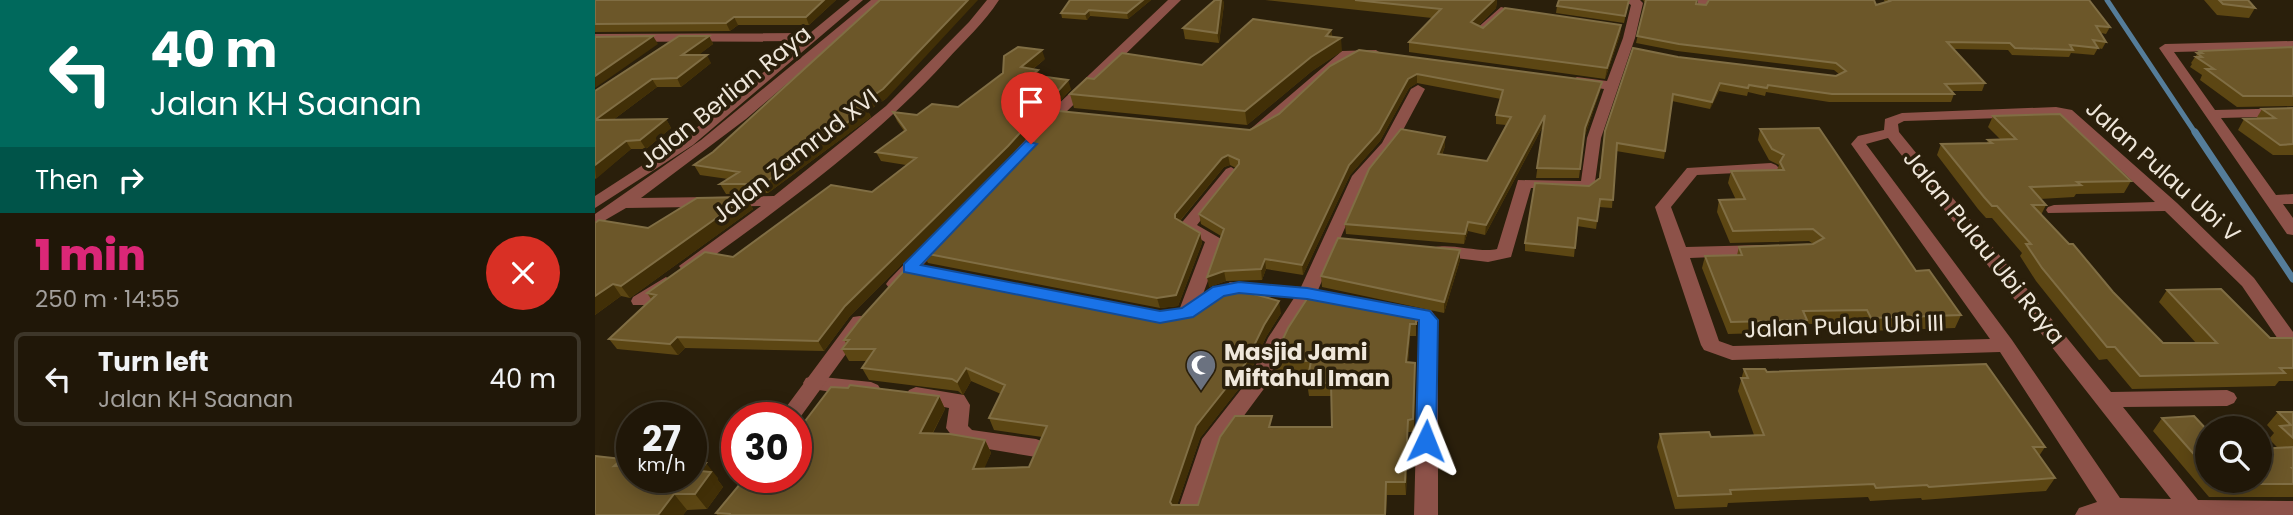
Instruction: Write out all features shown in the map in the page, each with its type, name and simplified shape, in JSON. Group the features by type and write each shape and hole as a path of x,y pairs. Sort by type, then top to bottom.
{"street":[{"name":"Jalan Berlian Raya","path":"595,203 688,142 857,0"},
{"name":"Jalan Berlian Raya","path":"595,221 717,138 878,0"},
{"name":"Jalan Zamrud XVI","path":"640,301 778,201 876,125 920,83 993,0"},
{"path":"988,189 1056,113 1175,0"},
{"path":"1424,250 1497,256 1504,253 1524,183 1588,186 1594,138 1610,86 1630,49 1624,29 1637,3 1629,0"},
{"path":"1479,33 1501,11 1540,17"},
{"path":"660,52 681,37"},
{"path":"595,38 814,37"},
{"path":"2293,45 2165,48 2293,230"},
{"path":"1244,134 1261,129 1310,83 1347,54 1388,55"},
{"path":"1556,78 1610,86"},
{"path":"1188,515 1210,445 1259,381 1278,338 1340,241 1341,214 1360,176 1388,145 1417,89"},
{"name":"Jalan Pulau Ubi V","path":"1892,133 1890,122 1902,117 2062,111 2171,206 2248,282 2293,345"},
{"path":"2211,114 2293,112"},
{"path":"1056,113 1081,116"},
{"name":"Jalan Pulau Ubi Raya","path":"2115,511 2005,345 1858,144 1863,139 1892,133 2194,512"},
{"name":"Jalan Pulau Ubi III","path":"1771,168 1692,171 1663,207 1707,339 1724,353 2005,345"},
{"path":"1231,172 1187,226 1214,240 1178,315 1229,288 1307,293 1349,302"},
{"path":"2271,200 2293,199"},
{"path":"595,203 778,201"},
{"path":"2054,210 2171,206"},
{"path":"884,295 949,229"},
{"path":"1678,253 1783,250"},
{"path":"909,268 936,273"},
{"path":"1373,306 1424,315 1429,320 1426,515"},
{"path":"799,402 867,314"},
{"path":"813,383 957,401 960,405 957,428 966,438 1036,448"},
{"path":"2106,400 2227,398"},
{"path":"2087,515 2115,511 2293,510"}],"building":[{"path":"595,0 824,0 806,17 734,17 726,23 595,24"},
{"path":"880,0 968,0 883,89 858,106 867,108 763,184 720,184 739,172 694,165 713,152"},
{"path":"1070,0 1143,0 1127,13 1089,10 1085,14 1061,13"},
{"path":"1215,0 1221,0 1217,33 1183,28"},
{"path":"1355,0 1494,0 1471,22 1483,28 1505,8 1621,25 1607,68 1409,42 1441,9"},
{"path":"1559,0 1629,0 1625,16 1557,6"},
{"path":"1646,0 1697,0 1696,4 1706,5 1709,0 1874,0 1876,5 1889,0 2089,0 2110,27 2096,26 2106,42 2093,40 2098,48 2070,45 2073,50 2015,48 2010,43 1947,42 1985,83 1945,84 1954,94 1832,94 1768,85 1767,88 1749,85 1748,88 1720,83 1712,102 1673,94 1665,151 1617,143 1613,200 1600,199 1597,221 1578,218 1575,248 1525,243 1535,183 1589,186 1600,178 1605,131 1633,48 1678,57 1836,76 1846,71 1836,63 1679,44 1637,36"},
{"path":"2219,0 2248,0 2255,8 2223,4"},
{"path":"1253,19 1331,30 1326,36 1341,38 1311,57 1245,111 1070,94 1087,78 1094,79 1122,53 1202,65"},
{"path":"653,36 595,76 595,37"},
{"path":"679,36 709,36 682,55 707,55 677,78 652,79 595,120 595,91"},
{"path":"1018,47 1042,50 1021,67 1038,70 1032,75 1068,80 1008,146 845,306 818,341 677,337 670,344 609,339 656,295 647,293 705,252 733,257 831,185 872,192 916,158 876,152 906,130 893,112 917,115 932,104 958,107 1003,73 1004,56"},
{"path":"2293,47 2293,96 2243,96 2206,69 2214,69 2196,57 2202,57 2197,53 2202,53 2199,51"},
{"path":"1359,50 1602,82 1585,128 1580,169 1537,168 1545,115 1486,225 1468,222 1465,234 1345,224 1369,169 1401,129 1445,137 1438,154 1487,161 1511,117 1496,115 1503,90 1417,74 1408,79 1379,132 1349,165 1302,265 1265,259 1261,269 1224,271 1207,277 1224,229 1199,214 1239,164 1239,160 1228,155 1222,158 1175,214 1175,218 1200,233 1176,295 1157,298 923,253 1022,155 1059,111 1250,130 1279,114 1330,66"},
{"path":"2293,108 2293,144 2280,145 2244,119 2275,118 2262,109"},
{"path":"2060,114 2131,181 2077,182 2081,185 2030,187 2046,205 2032,205 2069,244 2073,244 2113,292 2163,343 2217,343 2167,290 2221,289 2270,338 2293,338 2293,368 2280,368 2285,373 2140,376 2115,347 2107,347 2042,268 2026,244 2031,244 1997,206 1992,206 1941,144 1992,143 1988,140 2016,139 1993,116"},
{"path":"666,119 640,140 626,141 595,165 595,120"},
{"path":"1819,128 1916,271 1929,270 1961,315 1871,318 1867,310 1803,311 1807,320 1731,322 1705,256 1742,255 1739,247 1813,244 1824,238 1813,229 1733,231 1719,200 1745,199 1731,171 1784,170 1780,162 1784,155 1772,149 1760,129"},
{"path":"746,197 621,286 613,284 595,296 595,223 599,220 648,228 697,198"},
{"path":"1338,238 1460,250 1444,302 1321,276"},
{"path":"908,266 1156,313 1192,307 1224,286 1253,285 1250,293 1279,301 1245,364 1196,426 1170,502 1172,505 1198,505 1220,437 1235,416 1272,416 1269,427 1332,427 1331,383 1307,383 1311,361 1273,360 1288,328 1312,291 1416,311 1416,324 1410,324 1406,362 1415,363 1413,419 1408,420 1405,482 1386,482 1385,515 716,513 733,493 812,493 812,412 831,387 848,388 850,385 939,396 920,433 950,434 985,440 973,469 1029,467 1047,426 989,418 1005,385 966,368 957,382 952,379 862,368 875,349 842,349 849,340 844,340"},
{"path":"1986,364 2045,447 2033,447 2055,478 1929,487 1876,488 1874,484 1730,490 1731,494 1678,496 1660,434 1709,432 1711,437 1764,435 1741,378 1748,378 1744,369 1765,369 1767,372"},
{"path":"2278,412 2293,412 2293,438 2280,426 2291,425"},
{"path":"2195,417 2195,455 2162,418"},
{"path":"2293,447 2293,484 2272,484 2272,448"},
{"path":"595,456 616,458 616,493 696,493 674,494 658,515 595,515"}],"waterway":[{"path":"2107,0 2196,134"},
{"path":"2195,132 2293,279"}],"place":[{"name":"Masjid Jami Miftahul Iman","path":"1201,392"}],"route":[{"path":"1031,144 909,268 1160,317 1187,313 1219,291 1239,287 1307,293 1424,315 1429,320 1426,441"}]}
